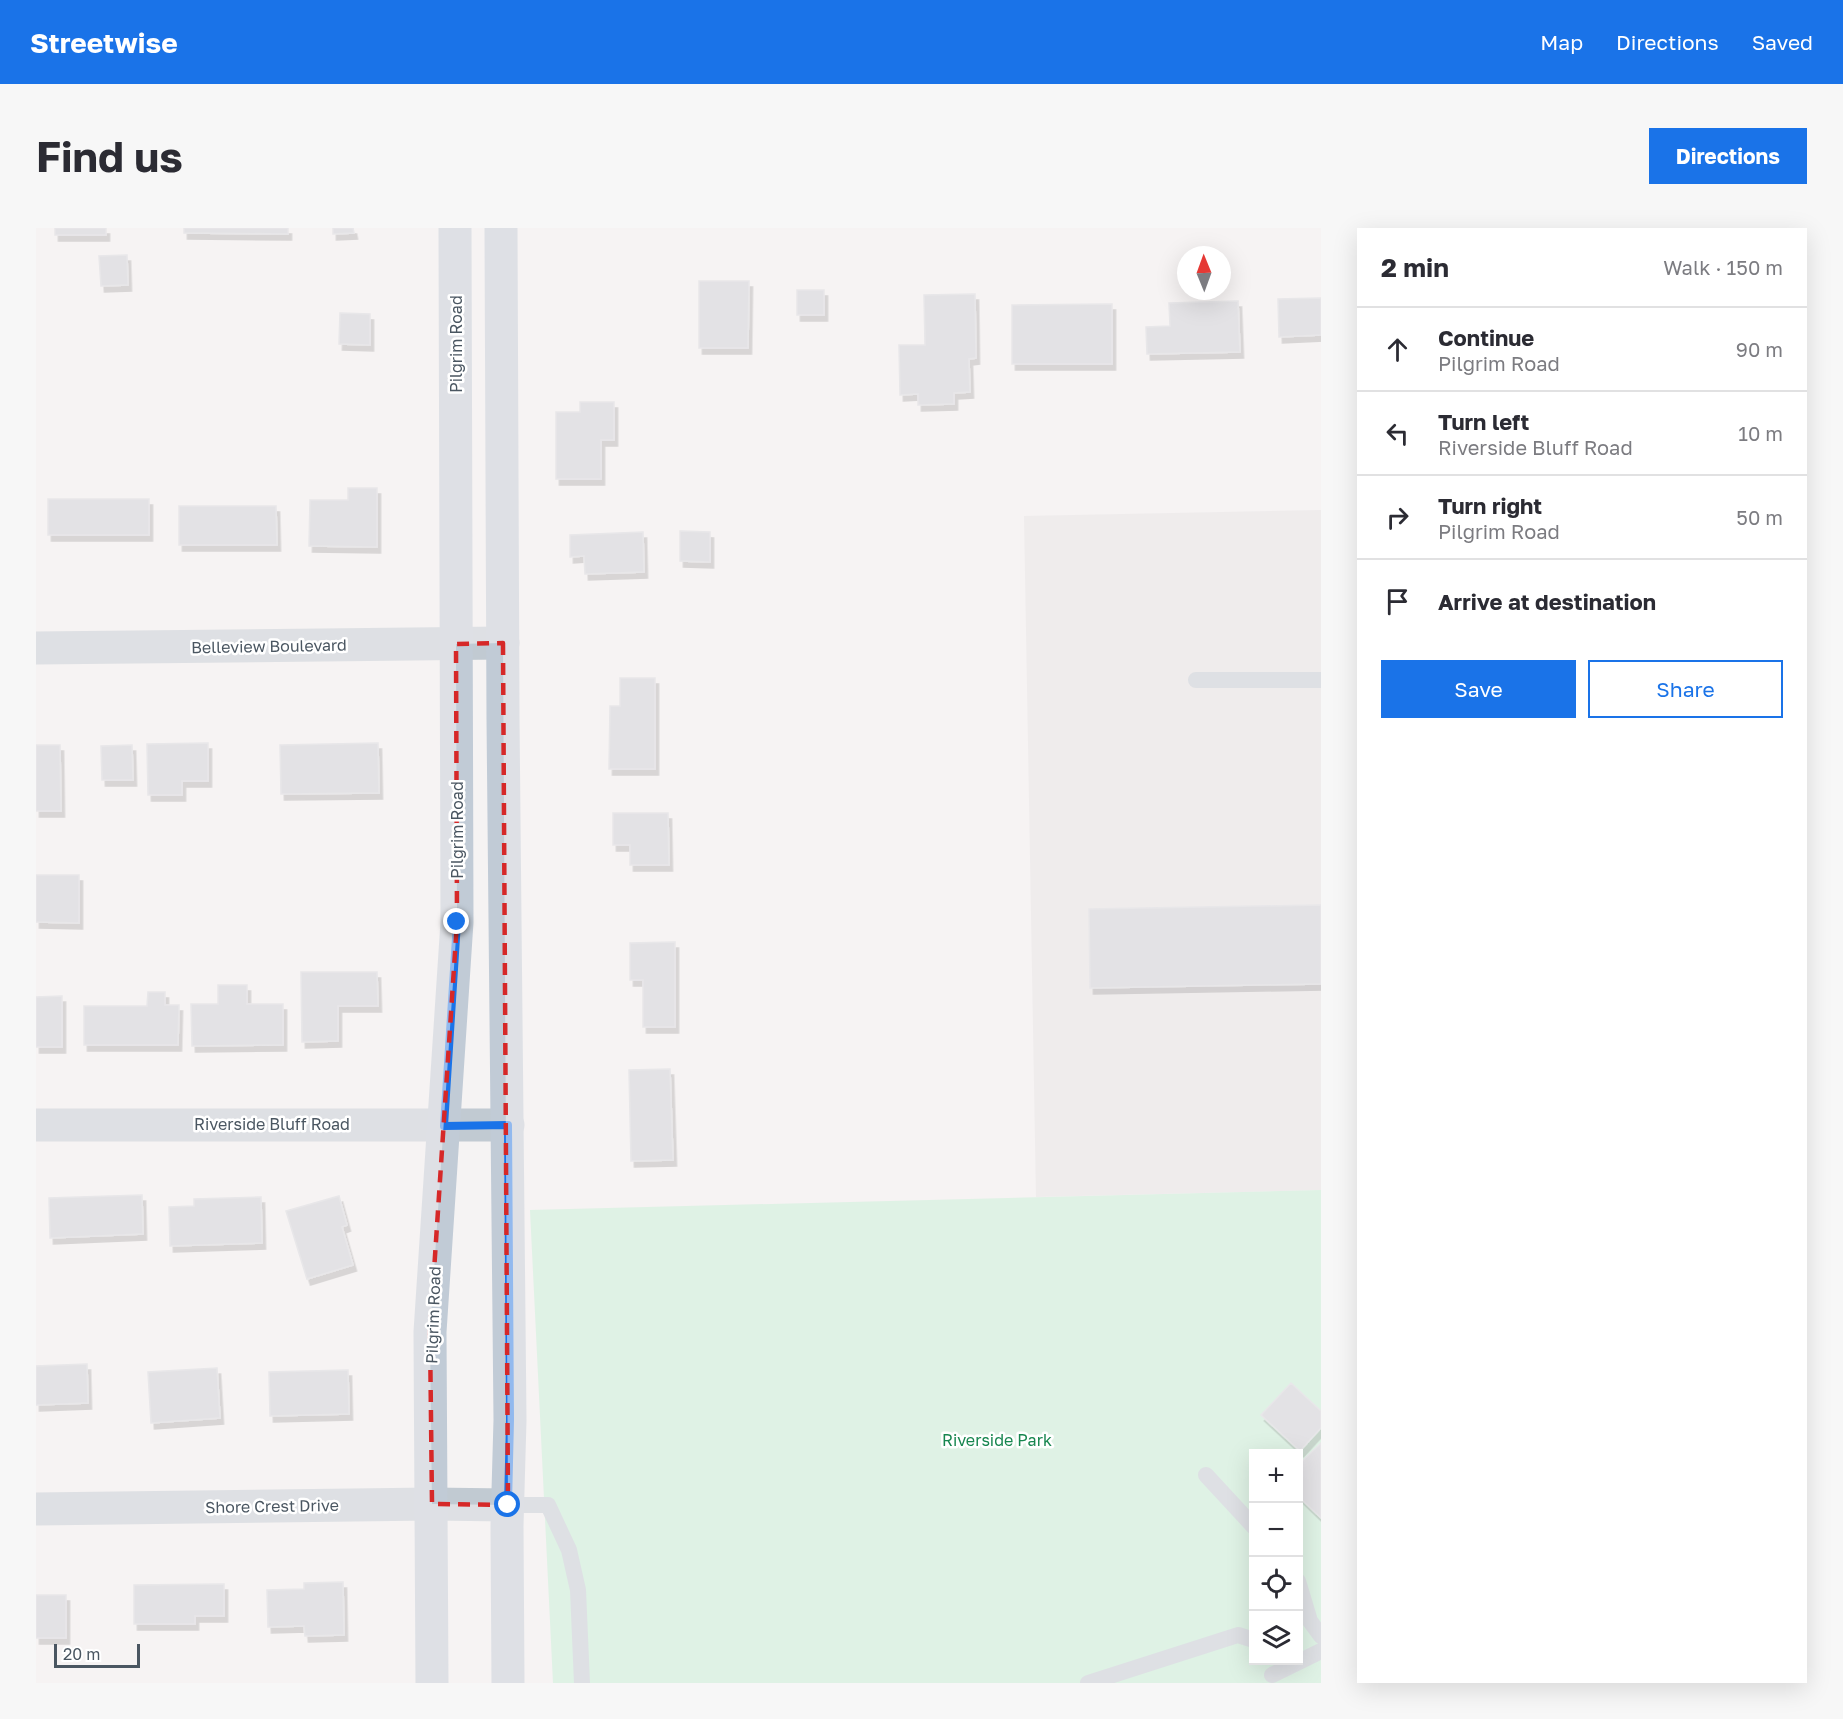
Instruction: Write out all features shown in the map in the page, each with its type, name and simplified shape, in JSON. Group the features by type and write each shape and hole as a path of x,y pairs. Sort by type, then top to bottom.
{"street":[{"name":"Pilgrim Road","path":"432,1683 430,1332 457,922 455,228"},
{"path":"501,228 510,1420 508,1683"},
{"name":"Belleview Boulevard","path":"36,648 503,643"},
{"name":"Riverside Bluff Road","path":"36,1125 508,1125"},
{"name":"Shore Crest Drive","path":"36,1509 508,1505"}],"lane":[{"path":"1196,680 1321,680"},
{"path":"1206,1475 1249,1522"},
{"path":"508,1505 548,1505 569,1550 578,1590 582,1683"},
{"path":"1303,1596 1310,1621 1321,1636"},
{"path":"1088,1683 1238,1635 1249,1638"},
{"path":"1271,1673 1321,1651"}],"highlighted area":[{"path":"503,643 508,1505 432,1504 430,1332 457,922 456,644"}],"shaded area":[{"path":"1321,510 1321,1190 1036,1197 1024,516"}],"green space":[{"name":"Riverside Park","path":"1321,1190 1321,1683 553,1683 530,1210"}],"building":[{"path":"55,228 106,228 106,235 55,235"},
{"path":"184,228 288,228 288,234 184,233"},
{"path":"333,228 353,228 354,233 333,234"},
{"path":"127,255 128,285 101,286 99,256"},
{"path":"699,281 749,281 748,348 699,348"},
{"path":"797,290 824,290 824,315 797,315"},
{"path":"975,294 976,358 969,359 970,392 954,393 954,404 918,405 918,394 900,395 899,345 925,345 924,295"},
{"path":"1321,298 1321,335 1279,337 1278,299"},
{"path":"1238,301 1240,352 1147,354 1146,327 1170,326 1169,303"},
{"path":"1112,304 1112,364 1012,364 1012,305"},
{"path":"340,313 370,314 370,345 339,344"},
{"path":"580,402 614,402 614,440 601,440 601,479 556,479 556,412 580,412"},
{"path":"348,488 377,488 377,547 309,546 310,500 348,500"},
{"path":"48,499 149,499 149,535 48,535"},
{"path":"179,506 276,506 277,545 179,545"},
{"path":"680,531 710,532 710,562 680,561"},
{"path":"643,532 644,572 585,574 584,556 570,557 570,535"},
{"path":"620,678 655,678 655,769 609,769 610,706 620,706"},
{"path":"208,743 208,781 182,781 182,795 148,795 147,744"},
{"path":"378,743 379,793 281,794 280,745"},
{"path":"36,745 60,745 61,811 36,811"},
{"path":"132,745 133,780 102,780 101,746"},
{"path":"613,813 668,813 669,865 630,865 630,845 613,845"},
{"path":"36,875 79,875 79,923 36,922"},
{"path":"1321,905 1321,984 1090,988 1089,909"},
{"path":"675,942 675,1027 643,1027 643,980 630,980 630,943"},
{"path":"301,972 377,972 378,1006 338,1006 338,1041 302,1042"},
{"path":"218,985 247,985 247,1004 283,1004 283,1045 192,1046 191,1004 218,1004"},
{"path":"148,992 165,992 165,1005 179,1005 178,1045 84,1045 84,1006 147,1006"},
{"path":"62,996 62,1047 36,1047 36,997"},
{"path":"670,1069 673,1160 631,1161 629,1070"},
{"path":"142,1195 143,1234 50,1238 49,1198"},
{"path":"339,1196 347,1225 342,1227 353,1265 307,1279 286,1211"},
{"path":"261,1197 262,1243 170,1246 169,1207 194,1206 194,1199"},
{"path":"87,1364 88,1403 36,1405 36,1366"},
{"path":"217,1368 220,1418 151,1423 148,1372"},
{"path":"348,1370 349,1414 270,1416 269,1372"},
{"path":"1291,1383 1321,1411 1321,1428 1302,1449 1298,1449 1261,1415"},
{"path":"1321,1443 1321,1518 1303,1501 1303,1460"},
{"path":"343,1582 344,1635 305,1636 304,1626 268,1627 267,1590 304,1589 304,1583"},
{"path":"224,1584 224,1616 195,1616 195,1624 134,1624 134,1585"},
{"path":"36,1595 66,1595 66,1638 36,1638"}],"route":[{"path":"457,922 444,1126 508,1125 510,1420 508,1505"}]}
